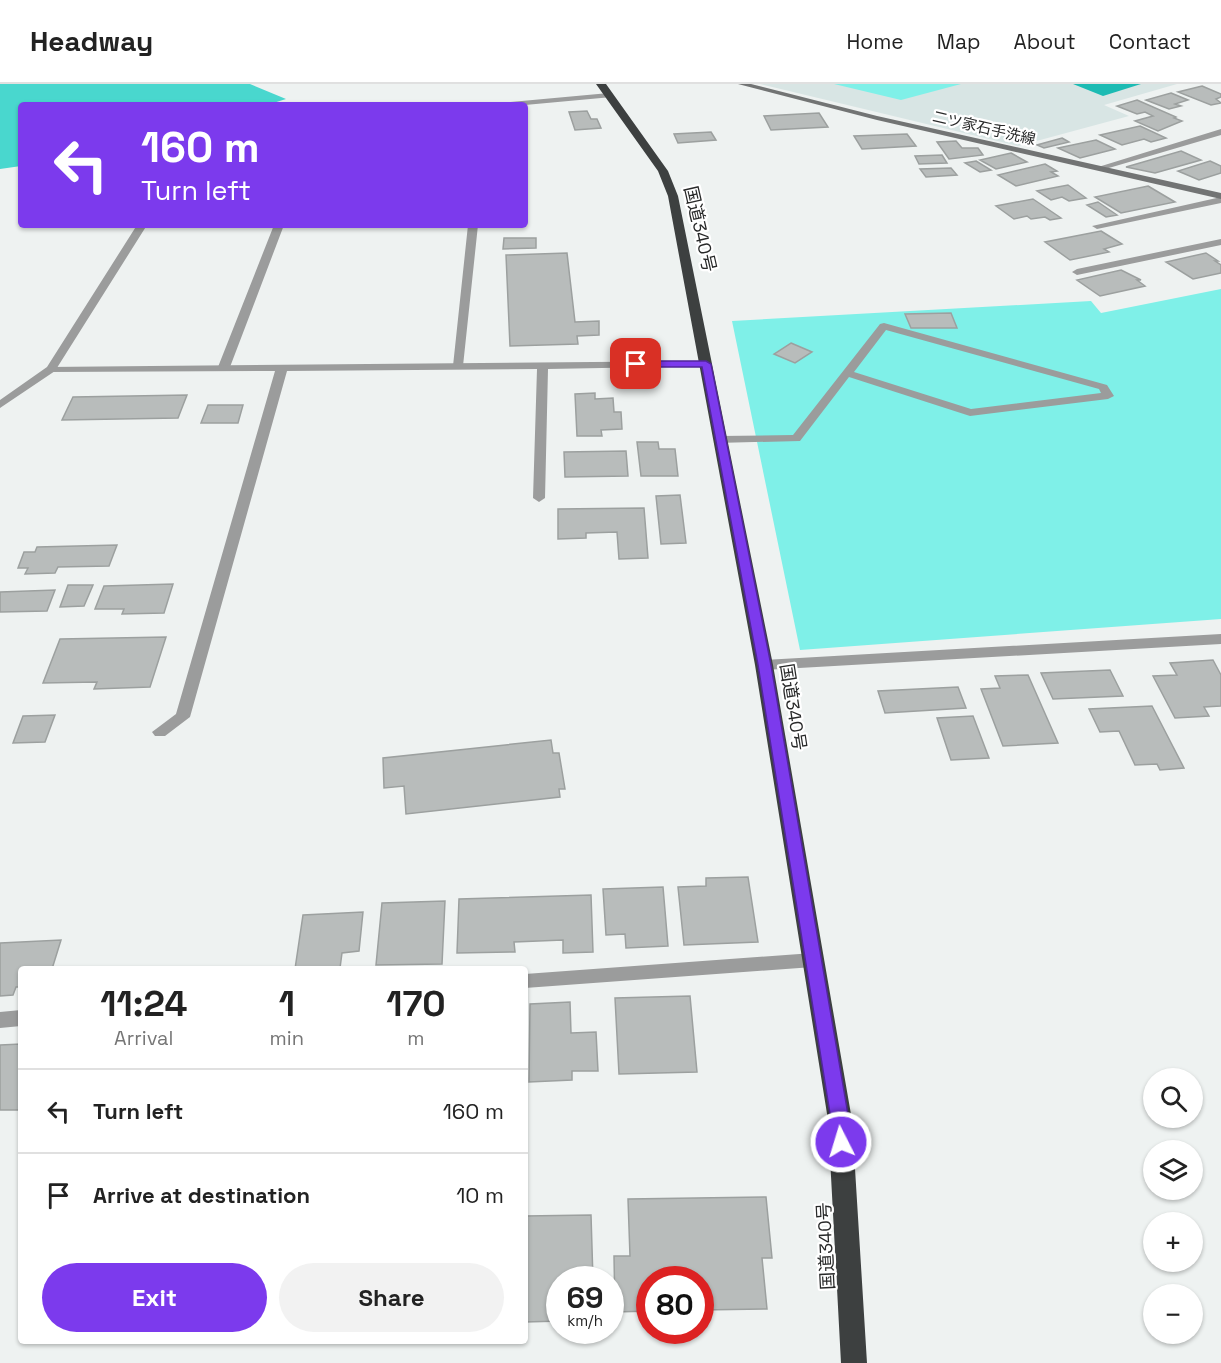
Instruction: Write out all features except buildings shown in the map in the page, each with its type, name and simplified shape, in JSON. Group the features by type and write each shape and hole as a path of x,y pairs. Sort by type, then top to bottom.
{"highway":[{"name":"国道340号","path":"605,89 663,171 673,196 706,364 764,665 840,1120 854,1363"}],"street":[{"name":"二ツ家石手洗線","path":"742,84 877,118 1221,198"},
{"path":"519,102 605,89"},
{"path":"1099,168 1221,132"},
{"path":"1097,226 1221,198"},
{"path":"0,405 51,369 139,228"},
{"path":"224,367 278,228"},
{"path":"458,366 473,228"},
{"path":"1077,272 1221,242"},
{"path":"720,440 796,438 847,373 884,326 1103,387 1108,396 970,413 847,373"},
{"path":"51,369 706,364"},
{"path":"539,498 543,365"},
{"path":"160,732 183,717 282,367"},
{"path":"764,665 1221,639"},
{"path":"528,981 813,960"},
{"path":"0,1020 18,1018"}],"shaded area":[{"path":"0,84 250,84 286,99 276,102 18,102 18,166 0,169"},
{"path":"760,84 1177,84 1104,105 1129,116 1018,146"},
{"path":"834,84 961,84 901,100"},
{"path":"1073,84 1141,84 1103,96"},
{"path":"1221,289 1221,619 800,650 732,321 1091,301 1101,313"}],"route":[{"path":"636,364 706,364 764,665 840,1120 841,1142"}]}
